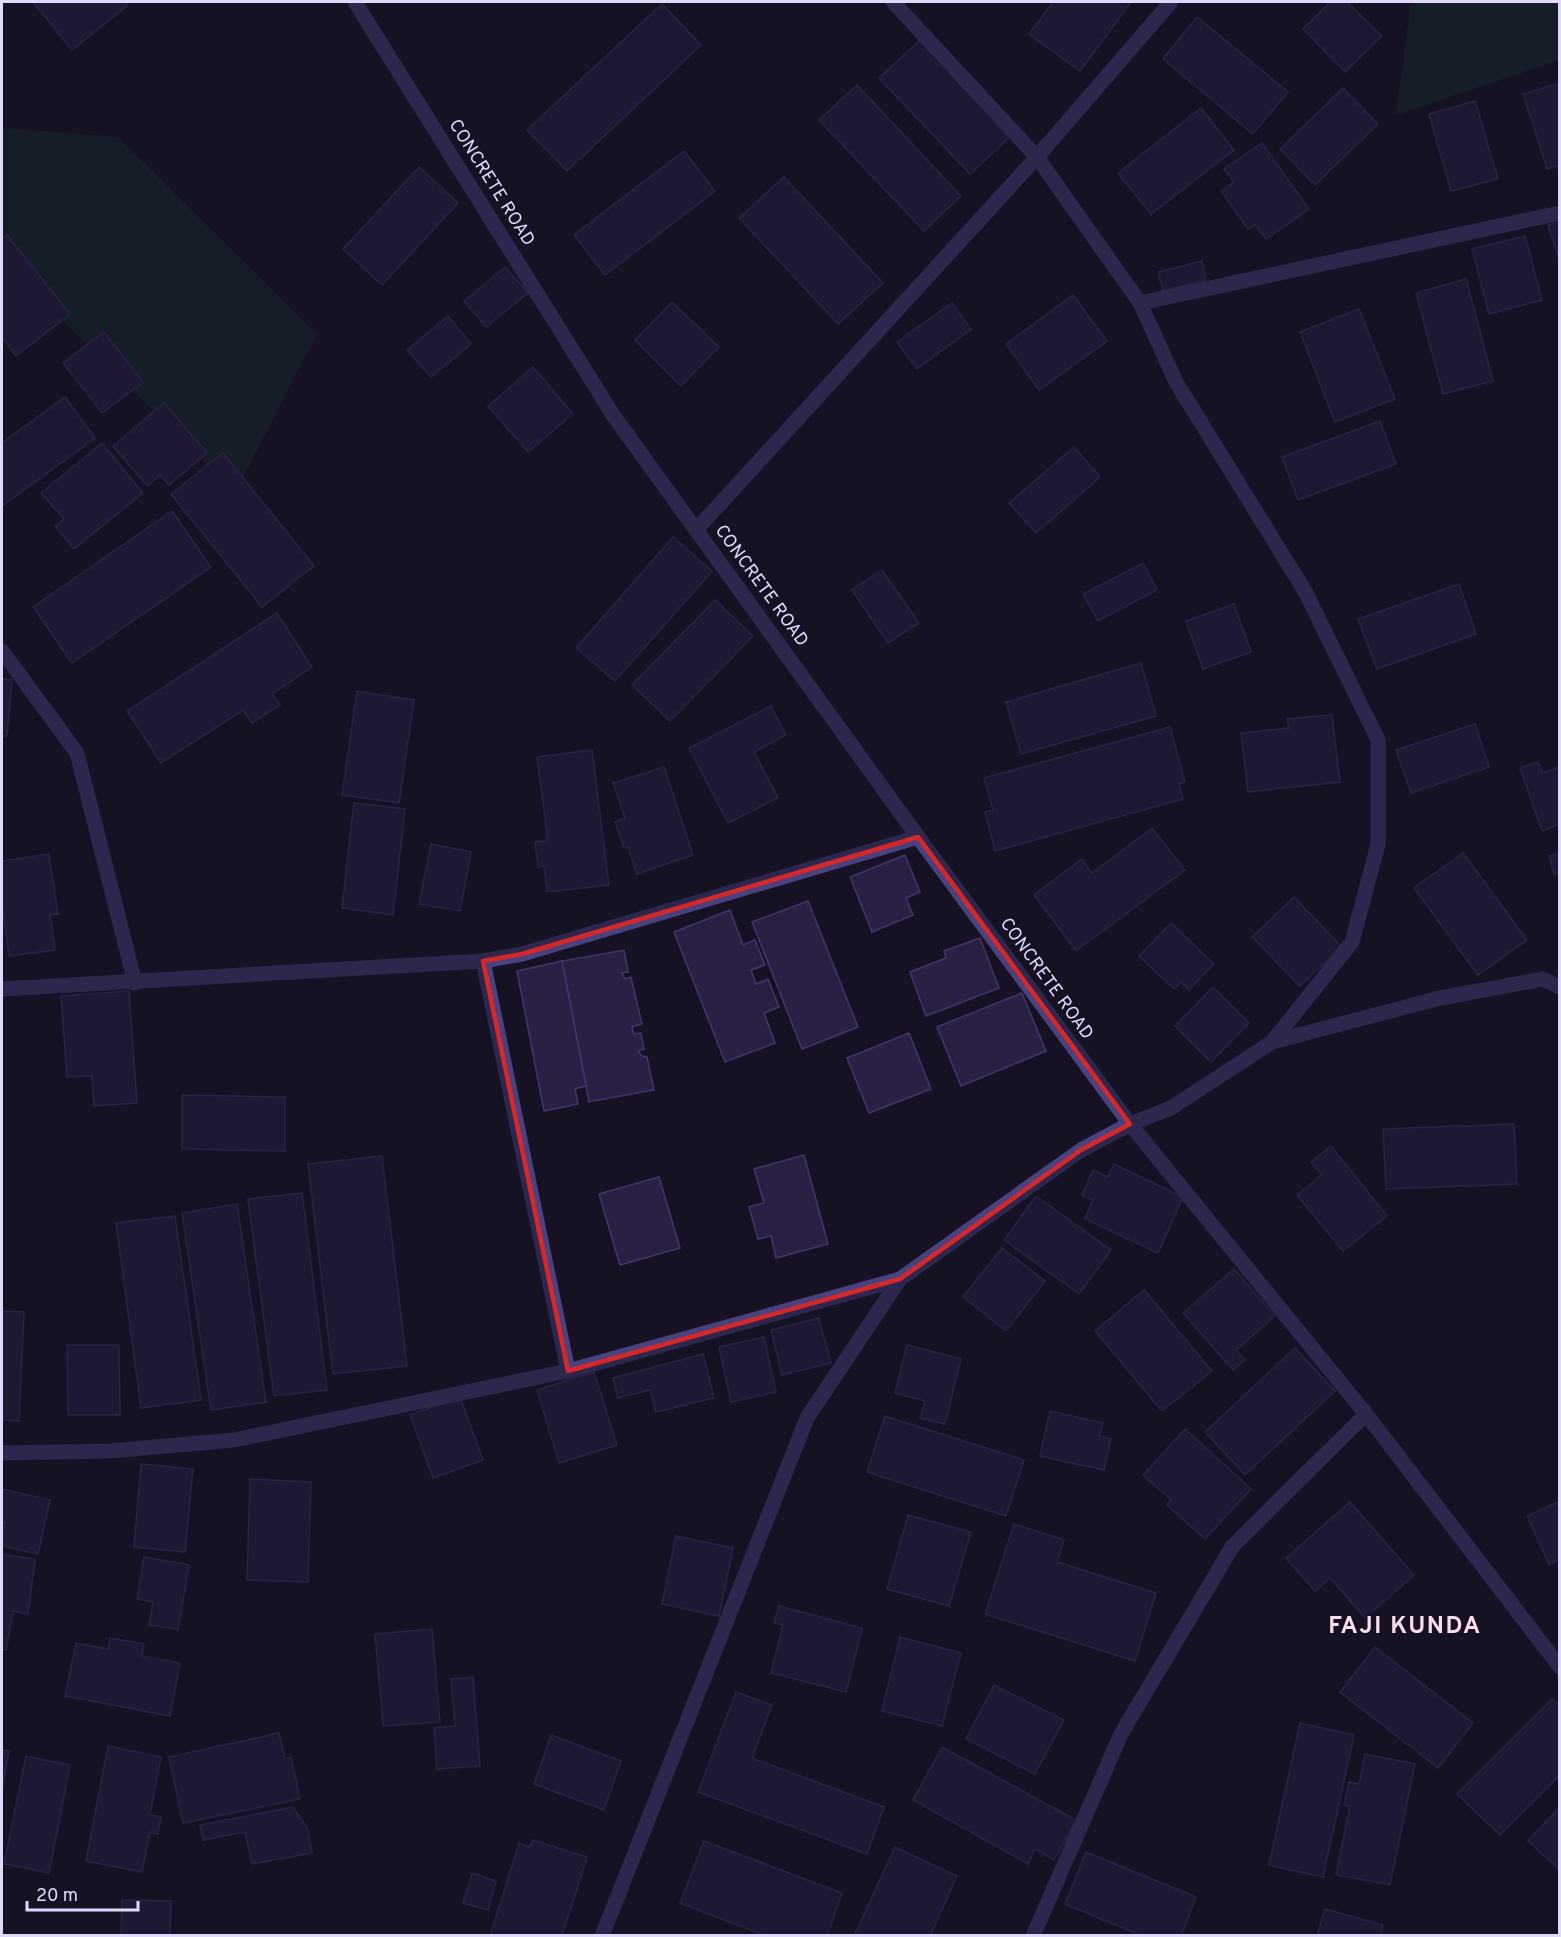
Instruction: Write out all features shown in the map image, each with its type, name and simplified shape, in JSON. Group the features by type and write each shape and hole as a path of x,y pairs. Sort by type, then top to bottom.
{"street":[{"name":"CONCRETE ROAD","path":"355,2 613,414 918,837 1130,1124 1366,1414 1560,1667"},
{"path":"2,1453 110,1451 234,1440 568,1371 900,1279 1081,1150 1130,1124 1171,1108 1272,1042 1352,942 1378,844 1378,740 1306,593 1176,382 1140,303 1037,157 893,2"},
{"path":"696,530 1037,157 1171,2"},
{"path":"1140,303 1560,213"},
{"path":"2,651 76,753 135,982"},
{"path":"2,989 483,961 522,954 918,837"},
{"path":"483,961 568,1371"},
{"path":"1272,1042 1440,998 1543,979 1560,973"},
{"path":"1543,979 1560,987"},
{"path":"602,1935 807,1418 900,1279"},
{"path":"1034,1935 1121,1734 1232,1547 1366,1414"}],"highlighted area":[{"path":"918,837 1130,1124 1081,1150 900,1279 568,1371 483,961 522,954"}],"green space":[{"path":"1411,2 1559,2 1559,60 1396,115"},
{"path":"2,128 118,137 317,334 235,493 2,259"}],"building":[{"path":"33,2 126,2 128,5 72,50"},
{"path":"1053,2 1131,2 1080,71 1029,34"},
{"path":"1330,2 1347,2 1382,36 1345,72 1303,29"},
{"path":"662,4 701,45 567,171 527,130"},
{"path":"1197,17 1288,92 1253,134 1163,59"},
{"path":"921,39 1012,135 970,174 879,78"},
{"path":"1560,83 1560,165 1547,169 1523,94"},
{"path":"857,85 961,196 924,231 819,120"},
{"path":"1343,88 1378,124 1315,185 1280,149"},
{"path":"1475,101 1498,179 1451,191 1429,114"},
{"path":"1201,108 1234,150 1151,214 1118,173"},
{"path":"1262,143 1309,209 1266,239 1255,225 1248,229 1221,191 1234,182 1224,169"},
{"path":"684,151 715,191 605,275 574,235"},
{"path":"419,167 458,203 382,285 343,249"},
{"path":"784,177 883,283 838,324 739,218"},
{"path":"1560,222 1560,262 1548,225"},
{"path":"7,235 70,314 16,356 2,337 2,239"},
{"path":"1525,236 1542,300 1489,314 1472,249"},
{"path":"1202,261 1206,280 1163,291 1158,272"},
{"path":"505,267 528,293 486,327 464,301"},
{"path":"1466,279 1493,381 1443,394 1416,293"},
{"path":"1073,295 1107,341 1039,390 1006,344"},
{"path":"672,302 719,347 681,386 635,340"},
{"path":"952,303 971,329 917,369 897,342"},
{"path":"1359,309 1395,399 1335,422 1300,332"},
{"path":"448,316 471,344 431,377 407,350"},
{"path":"104,332 143,382 102,413 63,363"},
{"path":"533,367 573,414 528,452 488,406"},
{"path":"65,397 95,438 2,506 2,443"},
{"path":"164,403 207,453 169,485 160,475 147,486 113,446"},
{"path":"1380,421 1396,464 1298,500 1282,457"},
{"path":"102,443 143,493 74,549 55,526 64,519 41,493"},
{"path":"1074,447 1100,477 1036,533 1009,503"},
{"path":"223,453 314,566 262,607 171,494"},
{"path":"172,511 211,567 72,663 33,607"},
{"path":"673,537 712,571 615,681 576,648"},
{"path":"1143,563 1157,590 1098,621 1083,594"},
{"path":"882,570 919,623 888,643 852,590"},
{"path":"1459,584 1476,634 1377,669 1358,619"},
{"path":"715,600 753,636 670,721 632,685"},
{"path":"1234,604 1251,652 1203,669 1186,621"},
{"path":"277,613 312,667 272,694 280,705 252,723 243,710 161,763 127,711"},
{"path":"1141,663 1156,716 1021,754 1006,702"},
{"path":"2,679 12,680 7,736 2,736"},
{"path":"357,691 414,700 399,803 342,795"},
{"path":"771,706 786,735 754,752 778,798 728,823 689,748"},
{"path":"1332,715 1340,782 1248,792 1241,733 1289,728 1287,719"},
{"path":"1475,724 1489,767 1411,793 1396,750"},
{"path":"1170,727 1185,782 1179,784 1183,799 995,851 985,812 993,810 984,778"},
{"path":"592,750 609,885 547,892 544,866 538,867 535,842 548,840 537,757"},
{"path":"1538,762 1543,773 1560,767 1560,824 1542,831 1520,768"},
{"path":"664,767 693,855 637,874 628,847 624,848 615,822 625,818 613,783"},
{"path":"354,803 405,809 393,915 342,908"},
{"path":"1152,828 1185,870 1076,951 1034,895 1082,859 1092,873"},
{"path":"431,844 471,852 460,911 419,904"},
{"path":"1463,853 1527,940 1478,975 1414,888"},
{"path":"1560,853 1560,872 1554,874 1549,856"},
{"path":"49,854 58,914 50,915 55,950 9,956 2,904 2,861"},
{"path":"905,855 920,892 906,898 913,915 872,932 850,877"},
{"path":"1294,897 1342,947 1300,986 1252,937"},
{"path":"808,901 858,1027 802,1049 752,922"},
{"path":"730,910 743,945 755,940 765,965 751,970 756,984 768,979 779,1007 764,1013 775,1043 725,1062 674,932"},
{"path":"1171,923 1214,964 1189,990 1181,982 1174,989 1139,956"},
{"path":"980,938 999,988 926,1016 910,972 946,958 944,951"},
{"path":"624,950 628,972 622,973 625,979 631,977 642,1024 632,1027 634,1034 641,1033 644,1049 638,1051 642,1056 647,1057 654,1090 589,1102 562,961"},
{"path":"562,961 586,1086 575,1089 578,1104 544,1111 517,971"},
{"path":"1213,987 1249,1023 1211,1062 1175,1026"},
{"path":"129,991 137,1103 94,1106 92,1076 67,1077 61,996"},
{"path":"1022,993 1046,1051 961,1086 937,1027"},
{"path":"909,1033 931,1089 869,1113 847,1058"},
{"path":"182,1095 285,1097 285,1151 182,1149"},
{"path":"1514,1124 1517,1184 1386,1189 1383,1129"},
{"path":"1331,1146 1387,1216 1343,1251 1297,1195 1322,1175 1311,1162"},
{"path":"804,1155 828,1244 776,1258 771,1236 758,1239 749,1207 764,1203 754,1169"},
{"path":"382,1156 407,1366 333,1374 308,1164"},
{"path":"1114,1164 1183,1197 1158,1253 1085,1219 1093,1200 1082,1195 1093,1170 1108,1177"},
{"path":"659,1177 680,1248 620,1265 599,1194"},
{"path":"302,1193 327,1390 274,1396 248,1199"},
{"path":"1036,1196 1111,1250 1079,1294 1004,1240"},
{"path":"237,1204 266,1402 211,1410 182,1213"},
{"path":"175,1216 201,1400 141,1408 116,1223"},
{"path":"1002,1248 1045,1281 1006,1331 963,1297"},
{"path":"1234,1269 1275,1316 1236,1350 1245,1360 1233,1370 1183,1313"},
{"path":"1144,1290 1212,1371 1162,1411 1095,1331"},
{"path":"2,1311 24,1312 19,1421 2,1420"},
{"path":"819,1318 831,1363 782,1375 771,1330"},
{"path":"764,1337 776,1392 731,1402 719,1347"},
{"path":"67,1345 119,1345 120,1415 68,1415"},
{"path":"907,1345 961,1359 945,1424 920,1418 925,1401 895,1393"},
{"path":"1295,1348 1335,1391 1245,1475 1205,1432"},
{"path":"703,1354 714,1398 656,1412 650,1390 618,1398 613,1378"},
{"path":"594,1372 617,1445 559,1463 537,1390"},
{"path":"460,1397 483,1460 433,1478 410,1415"},
{"path":"1050,1411 1103,1423 1099,1436 1111,1439 1104,1470 1040,1456"},
{"path":"885,1416 1024,1460 1006,1516 867,1472"},
{"path":"1185,1429 1251,1489 1205,1539 1167,1505 1171,1500 1143,1475"},
{"path":"141,1464 193,1469 185,1552 134,1547"},
{"path":"250,1479 311,1482 308,1582 247,1580"},
{"path":"2,1489 50,1500 38,1554 2,1546 5,1522 2,1522"},
{"path":"1560,1501 1560,1559 1549,1564 1527,1516"},
{"path":"1350,1502 1414,1575 1365,1618 1330,1578 1315,1591 1286,1558"},
{"path":"908,1515 971,1532 949,1606 887,1589"},
{"path":"1014,1524 1064,1540 1057,1562 1156,1593 1135,1661 985,1614"},
{"path":"676,1536 733,1548 719,1616 662,1604"},
{"path":"2,1554 35,1559 28,1614 13,1611 6,1650 2,1649"},
{"path":"144,1557 189,1565 178,1630 149,1625 153,1602 137,1599"},
{"path":"779,1606 862,1628 846,1692 771,1673 783,1625 774,1623"},
{"path":"432,1629 440,1722 383,1726 375,1634"},
{"path":"900,1637 961,1653 942,1726 882,1711"},
{"path":"110,1638 144,1644 142,1656 180,1663 170,1716 65,1696 76,1643 108,1649"},
{"path":"1375,1647 1473,1723 1438,1768 1340,1692"},
{"path":"473,1677 480,1766 437,1769 434,1728 455,1726 451,1679"},
{"path":"994,1685 1064,1720 1035,1774 966,1739"},
{"path":"736,1692 772,1705 752,1758 884,1807 867,1854 698,1792"},
{"path":"1552,1699 1560,1706 1560,1775 1500,1835 1457,1794"},
{"path":"1300,1723 1354,1735 1323,1877 1269,1865"},
{"path":"279,1733 285,1758 291,1757 300,1799 183,1823 169,1757"},
{"path":"551,1735 621,1761 604,1810 534,1784"},
{"path":"108,1746 161,1757 150,1815 161,1817 158,1834 150,1832 142,1872 86,1861"},
{"path":"942,1747 1076,1820 1054,1860 1035,1849 1028,1864 913,1800"},
{"path":"2,1750 9,1751 2,1790"},
{"path":"1365,1754 1415,1764 1390,1885 1336,1875 1350,1806 1344,1805 1349,1782 1359,1784"},
{"path":"26,1756 70,1765 49,1873 4,1864"},
{"path":"293,1807 308,1829 312,1853 252,1864 245,1832 203,1840 200,1825"},
{"path":"1560,1807 1560,1870 1528,1841"},
{"path":"533,1840 587,1857 562,1936 490,1936 519,1843 530,1847"},
{"path":"704,1841 842,1893 827,1936 766,1936 680,1903"},
{"path":"895,1847 957,1876 930,1936 854,1936"},
{"path":"1086,1852 1196,1897 1181,1936 1142,1936 1065,1904"},
{"path":"472,1873 496,1881 488,1910 463,1903"},
{"path":"122,1900 171,1901 170,1936 121,1936"},
{"path":"1325,1909 1383,1925 1380,1936 1317,1936"}],"district":[{"name":"FAJI KUNDA","path":"1405,1627"}]}
